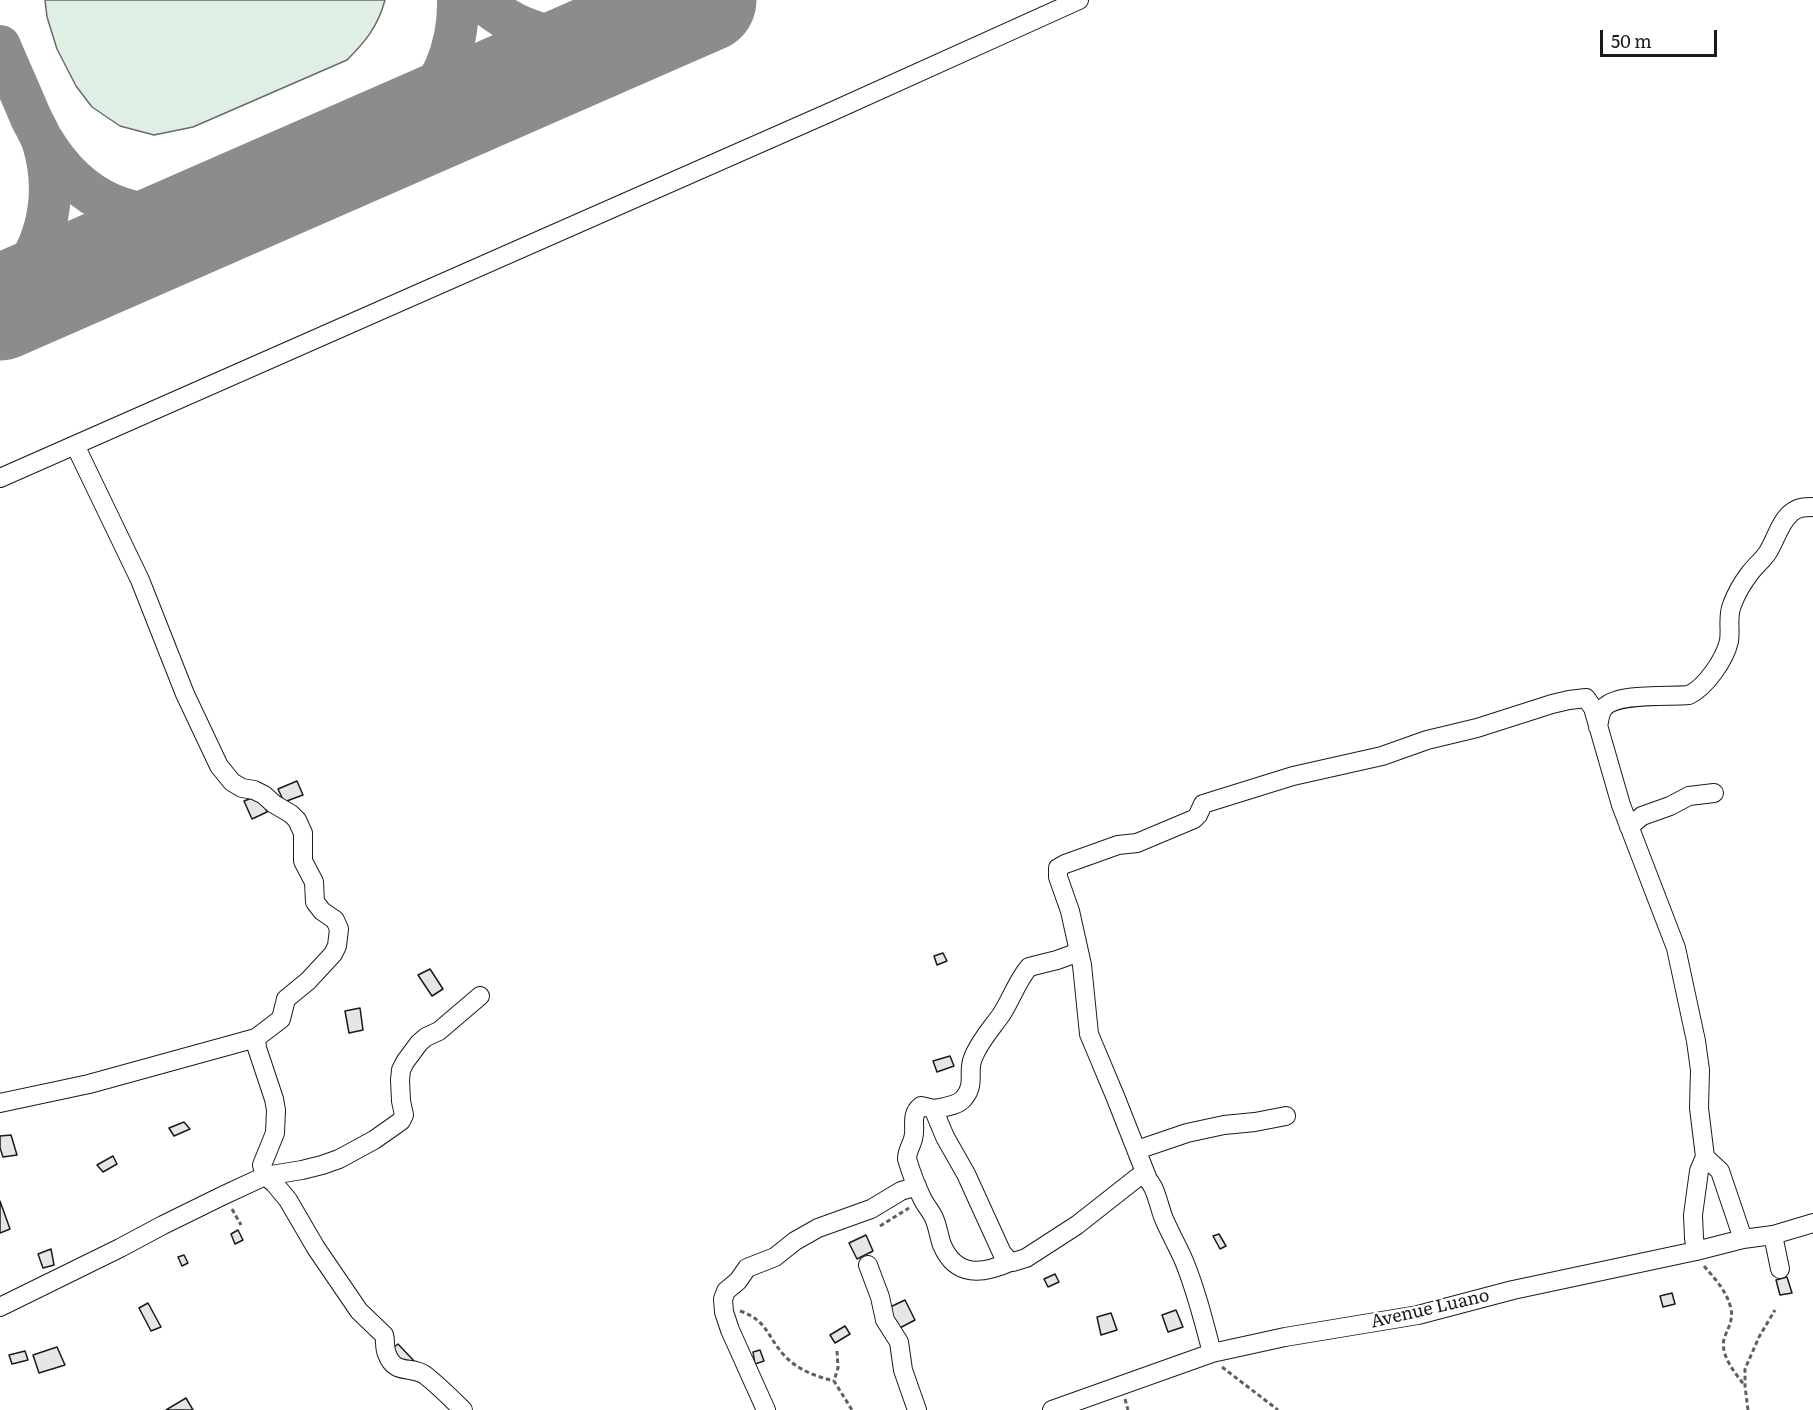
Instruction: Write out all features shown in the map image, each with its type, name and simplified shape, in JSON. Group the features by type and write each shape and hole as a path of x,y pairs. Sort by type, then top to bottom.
{"street":[{"path":"0,478 1079,0"},
{"path":"0,1103 89,1084 256,1038 281,1019 286,999 308,981 333,954 337,946 339,929 335,920 322,911 315,902 314,882 303,861 303,833 297,820 264,795 232,782 219,766 185,694 140,580 75,445"},
{"path":"1598,727 1603,709 1612,701 1625,698 1689,695 1697,691 1708,680 1725,655 1729,640 1728,618 1732,604 1750,572 1764,558 1792,511 1801,507 1813,507"},
{"path":"1212,1353 1184,1261 1160,1209 1153,1187 1147,1178 1089,1034 1079,952 1070,911 1058,878 1058,868 1118,845 1137,843 1194,819 1203,804 1293,776 1382,756 1427,740 1477,728 1569,700 1586,698 1593,708 1613,780 1682,970 1700,1070 1699,1108 1705,1157 1699,1171 1693,1215 1696,1251"},
{"path":"1629,827 1642,816 1689,796 1714,793"},
{"path":"1079,952 1029,967 972,1060 970,1089 964,1098 952,1105 934,1109 921,1106 918,1108 914,1116 914,1136 907,1152 909,1164 920,1193 934,1218 942,1245 951,1259 963,1268 975,1272 1026,1258 1077,1225 1138,1177 1142,1175 1147,1178"},
{"path":"0,1307 265,1176 302,1170 339,1159 374,1140 401,1121 404,1115 400,1080 405,1062 419,1043 439,1031 480,996"},
{"path":"256,1038 276,1110 275,1133 262,1165 265,1176 288,1200 316,1248 359,1311 384,1335 386,1353 393,1363 405,1371 424,1374 463,1410"},
{"path":"934,1109 945,1137 966,1174 1002,1253 1010,1262"},
{"path":"1137,1150 1187,1133 1286,1116"},
{"path":"1705,1157 1720,1171 1743,1239"},
{"path":"766,1410 730,1330 724,1312 723,1299 726,1291 738,1281 747,1268 775,1257 795,1241 818,1228 871,1209 901,1191 920,1193"},
{"name":"Avenue Luano","path":"1052,1410 1212,1353 1285,1337 1418,1315 1513,1290 1743,1239 1773,1235 1813,1223"},
{"path":"1773,1235 1780,1269"},
{"path":"868,1264 880,1297 885,1320 899,1342 903,1370 917,1410"}],"path":[{"path":"880,1226 920,1193"},
{"path":"1696,1251 1700,1262 1717,1280 1731,1309 1732,1320 1724,1337 1724,1346 1726,1357 1744,1386"},
{"path":"723,1299 736,1309 753,1315 769,1332 782,1353 793,1363 812,1375 834,1381 852,1410"},
{"path":"1748,1410 1744,1386 1745,1369 1759,1337 1775,1310"},
{"path":"834,1381 838,1368 837,1351"},
{"path":"1212,1353 1216,1362 1278,1410"}],"green space":[{"path":"45,0 385,0 379,18 370,33 347,60 193,127 154,135 120,126 92,107 76,86 57,49 47,17"}],"building":[{"path":"297,781 303,795 284,802 278,789"},
{"path":"260,795 267,812 252,819 244,801"},
{"path":"943,953 947,961 937,965 934,956"},
{"path":"430,969 443,989 432,996 418,975"},
{"path":"360,1008 363,1030 349,1033 345,1011"},
{"path":"950,1056 954,1066 937,1072 933,1061"},
{"path":"184,1122 190,1129 174,1136 169,1128"},
{"path":"11,1135 17,1155 3,1157 0,1136"},
{"path":"113,1156 117,1164 103,1172 97,1165"},
{"path":"0,1201 10,1229 0,1233"},
{"path":"238,1230 243,1240 235,1244 231,1234"},
{"path":"1219,1234 1226,1246 1220,1249 1213,1236"},
{"path":"866,1235 873,1251 857,1259 849,1243"},
{"path":"51,1249 54,1265 43,1268 38,1254"},
{"path":"184,1255 188,1263 182,1266 178,1257"},
{"path":"1055,1274 1059,1282 1048,1287 1044,1279"},
{"path":"1787,1277 1792,1293 1780,1295 1776,1280"},
{"path":"1672,1293 1675,1304 1663,1307 1660,1296"},
{"path":"905,1300 915,1320 896,1330 886,1309"},
{"path":"148,1303 161,1327 151,1331 139,1308"},
{"path":"1176,1310 1183,1327 1168,1332 1162,1315"},
{"path":"1111,1313 1117,1330 1101,1335 1097,1317"},
{"path":"845,1326 850,1334 835,1343 830,1335"},
{"path":"398,1344 415,1362 406,1368 389,1351"},
{"path":"57,1347 65,1365 39,1373 33,1355"},
{"path":"760,1350 764,1361 755,1364 753,1352"},
{"path":"25,1351 28,1360 12,1364 9,1355"},
{"path":"186,1398 193,1410 166,1410"}],"taxiway":[{"path":"367,148 406,122 418,110 438,82 446,67 455,35 458,0"},
{"path":"481,0 497,13 529,30 562,37 618,38"},
{"path":"0,46 43,143 50,186 49,207 38,247 28,266 0,299"},
{"path":"43,141 58,163 75,181 92,194 111,204 153,215 202,219"}],"runway":[{"path":"0,308 704,0"}]}
